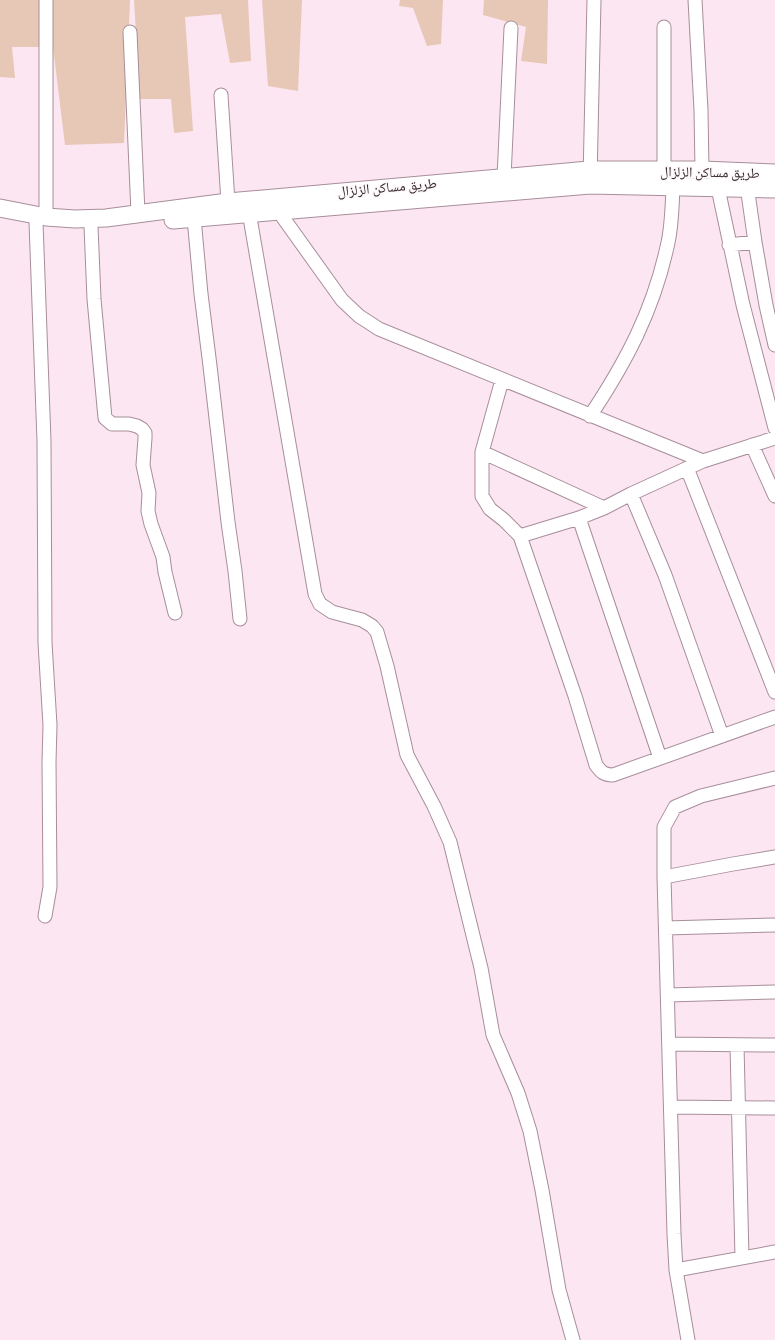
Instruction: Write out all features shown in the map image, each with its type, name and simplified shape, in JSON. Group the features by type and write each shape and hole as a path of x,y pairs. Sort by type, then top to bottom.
{"street":[{"path":"46,0 41,220 45,643 50,725 50,887 46,916"},
{"path":"590,177 594,0"},
{"path":"695,0 701,110 711,177 775,428"},
{"path":"664,27 664,170"},
{"path":"504,177 511,28"},
{"path":"130,32 138,213"},
{"path":"221,95 228,202"},
{"name":"طريق مساكن الزلزال","path":"0,208 41,220 106,218 228,202 273,204 664,170 711,177 746,180 775,189"},
{"name":"طريق مساكن الزلزال","path":"746,180 775,173"},
{"name":"طريق مساكن الزلزال","path":"0,216 91,226 249,212 273,204 504,177 590,177 673,187 711,177"},
{"path":"746,180 766,305 775,345"},
{"path":"590,416 614,380 632,348 646,315 668,246 673,187"},
{"path":"273,204 342,300 359,316 379,329 703,461"},
{"path":"249,212 315,594 320,604 332,612 362,620 372,626 377,632 387,666 407,755 434,806 450,842 481,968 493,1035 518,1093 530,1131 542,1190 559,1290 573,1340"},
{"path":"194,218 201,294 240,619"},
{"path":"91,226 94,299 105,418 112,424 129,424 137,426 145,433 146,438 143,465 148,493 148,511 163,557 175,613"},
{"path":"729,245 755,242"},
{"path":"502,380 482,452 482,496 490,509 520,536 575,696 596,765 605,775 613,776 775,717"},
{"path":"520,536 579,518 604,508 703,461 775,438"},
{"path":"752,445 775,496"},
{"path":"482,452 604,508"},
{"path":"687,468 775,692"},
{"path":"631,494 665,575 722,736"},
{"path":"579,518 660,758"},
{"path":"688,1340 676,1270 664,877 664,827 675,807 701,796 775,778"},
{"path":"664,877 775,857"},
{"path":"666,928 775,925"},
{"path":"668,995 775,992"},
{"path":"669,1044 775,1045"},
{"path":"737,1045 742,1258"},
{"path":"671,1107 775,1108"},
{"path":"676,1270 742,1258 775,1254"}],"shaded area":[{"path":"0,0 130,0 124,143 65,145 53,47 12,47 15,78 0,77"},
{"path":"134,0 248,0 251,61 230,63 221,14 185,17 193,131 174,133 171,99 140,99"},
{"path":"262,0 302,0 298,91 268,86"},
{"path":"400,0 443,0 441,44 427,46 413,8 399,6"},
{"path":"484,0 548,0 547,64 521,61 526,27 483,15"}]}
